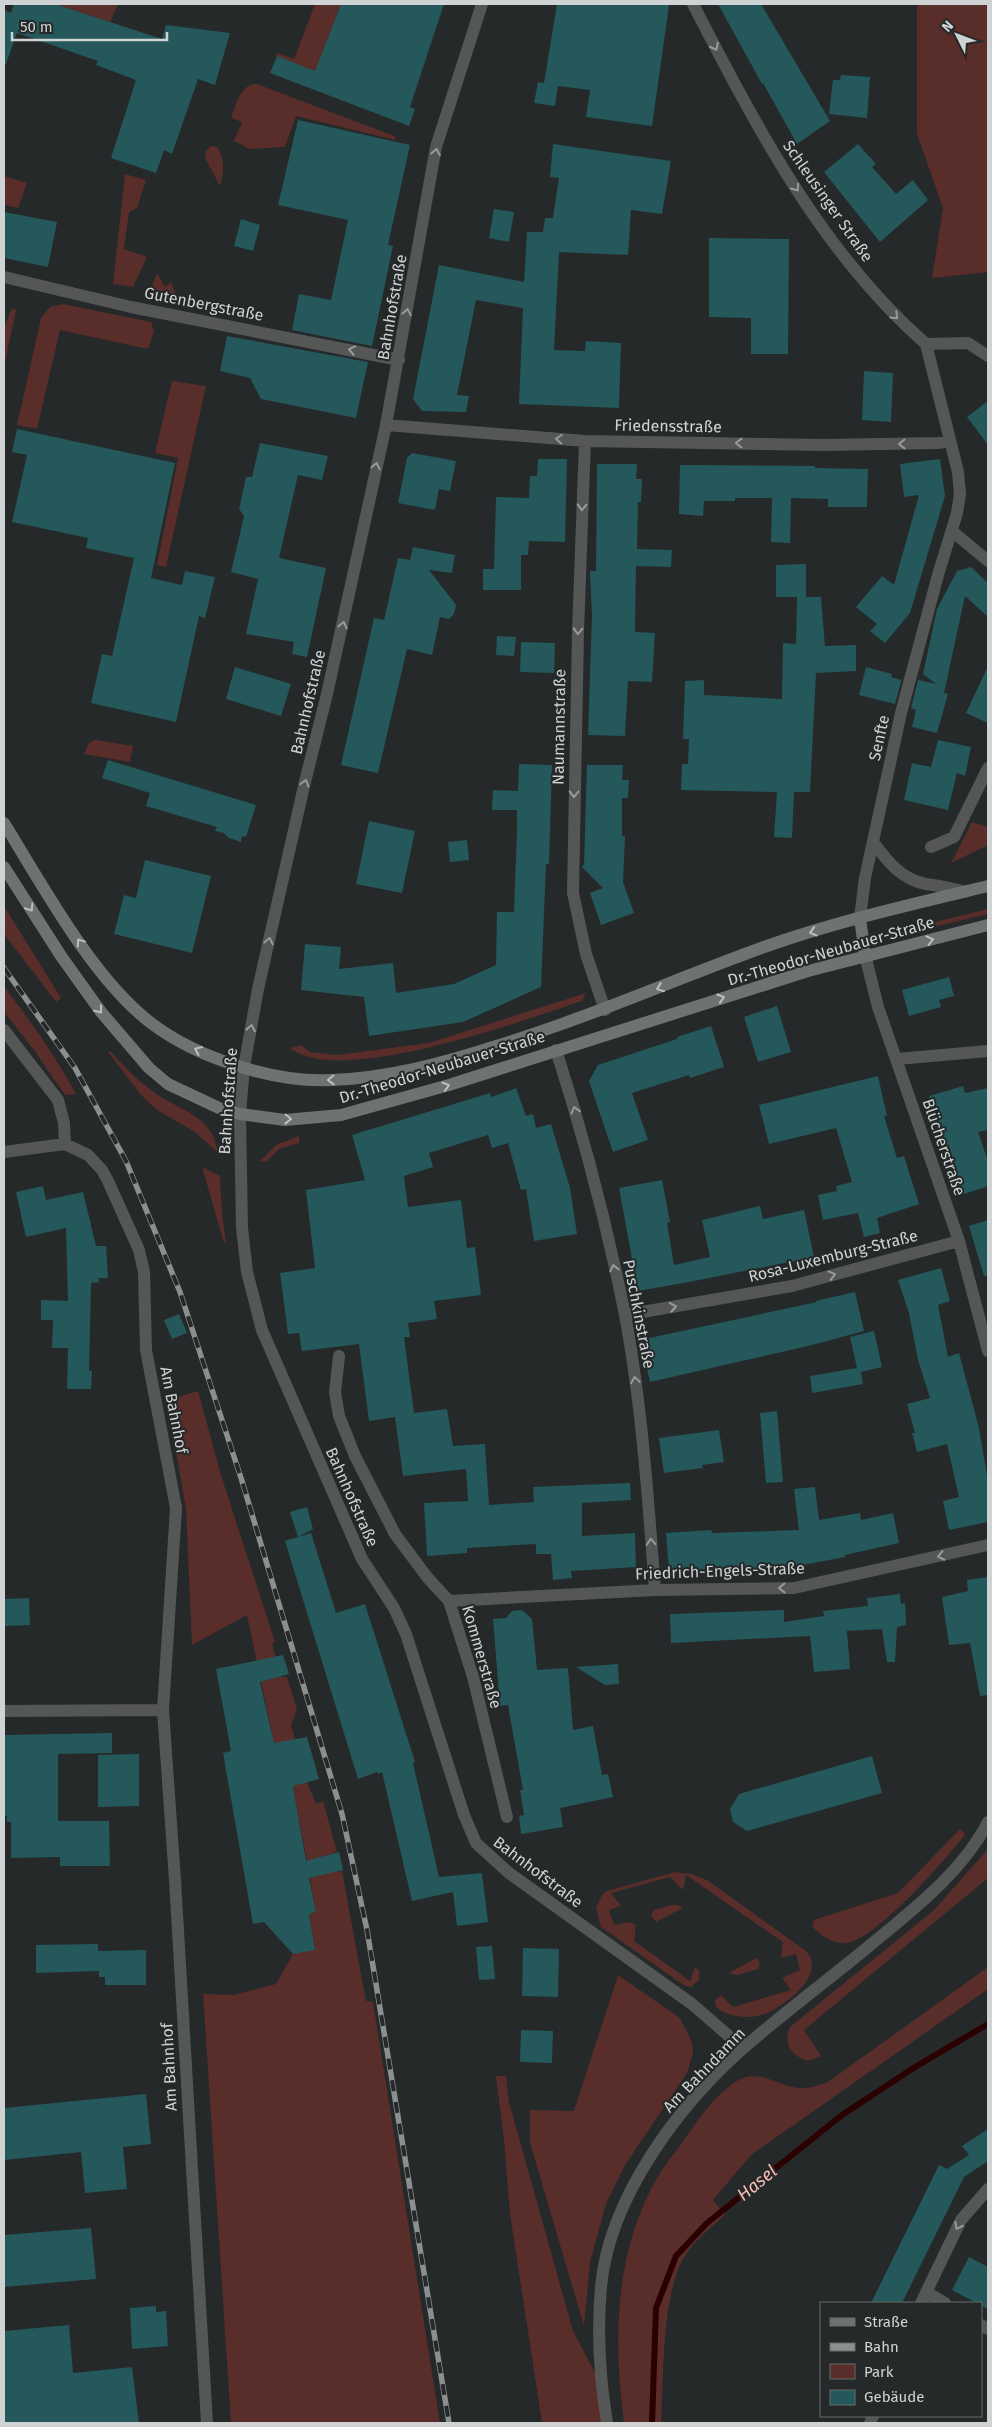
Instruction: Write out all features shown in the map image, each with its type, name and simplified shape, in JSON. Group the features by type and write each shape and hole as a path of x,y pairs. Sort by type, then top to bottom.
{"main road":[{"name":"Dr.-Theodor-Neubauer-Straße","path":"4,823 88,954 129,1004 151,1023 178,1041 244,1067 295,1078 330,1081 389,1076 483,1050 605,1010 764,947 860,918 988,886"},
{"name":"Dr.-Theodor-Neubauer-Straße","path":"4,867 60,956 100,1012 133,1052 168,1084 211,1105 240,1114 285,1120 341,1115 449,1085 865,955 988,925"},
{"name":"Senfte","path":"860,918 865,955"}],"street":[{"name":"Bahnhofstraße","path":"482,4 436,147 386,425 327,694 258,988 244,1067 240,1114 240,1172 247,1272 262,1330 362,1559 394,1608 406,1634 473,1837 483,1851 509,1873 685,1999 730,2037 746,2046"},
{"name":"Schleusinger Straße","path":"693,4 746,107 786,174 833,241 892,314 926,344"},
{"name":"Gutenbergstraße","path":"4,278 399,360"},
{"path":"926,344 968,343 988,356"},
{"name":"Senfte","path":"860,918 865,878 901,713 938,575 952,531 960,494 958,472 926,344"},
{"name":"Friedensstraße","path":"386,425 585,441 823,445 938,443 950,441"},
{"name":"Naumannstraße","path":"585,441 578,632 572,893 586,954 605,1010"},
{"path":"952,531 988,561"},
{"path":"931,847 954,837 988,768"},
{"path":"874,843 886,860 900,874 924,884 943,885 965,892"},
{"name":"Blücherstraße","path":"865,955 878,1007 959,1241 987,1333 988,1351"},
{"path":"4,1030 58,1100 64,1123 66,1144 4,1152"},
{"name":"Puschkinstraße","path":"556,1050 588,1150 625,1315 644,1445 655,1590"},
{"path":"897,1059 988,1051"},
{"name":"Am Bahnhof","path":"66,1144 88,1154 102,1170 139,1250 144,1272 146,1350 176,1508 163,1710 175,1880 206,2423"},
{"name":"Rosa-Luxemburg-Straße","path":"625,1315 792,1286 959,1241"},
{"name":"Kommerstraße","path":"339,1356 335,1392 339,1416 355,1456 395,1534 427,1577 449,1600 473,1677 507,1818"},
{"name":"Friedrich-Engels-Straße","path":"449,1600 655,1590 794,1588 988,1545"},
{"path":"4,1711 163,1710"},
{"name":"Am Bahndamm","path":"607,2423 600,2382 601,2287 609,2246 621,2214 641,2171 661,2139 700,2093 746,2046 906,1916 961,1861 988,1822"},
{"path":"941,2302 924,2298 961,2220 988,2189"}],"green space":[{"path":"55,4 118,4 110,22"},
{"path":"315,4 341,4 315,71 275,56 277,53 294,59"},
{"path":"917,4 988,4 988,272 932,278 943,208 917,134"},
{"path":"257,84 394,136 396,137 395,140 296,116 285,147 250,149 234,141 242,122 231,118 237,102 246,87"},
{"path":"211,146 217,147 223,161 220,186 205,158 206,151"},
{"path":"125,174 146,180 137,208 129,212 124,249 147,257 133,287 113,284"},
{"path":"4,176 27,183 18,208 4,205"},
{"path":"157,273 165,287 171,282 176,295 174,297 150,291"},
{"path":"63,304 151,322 154,331 148,349 60,330 37,429 17,425 41,318 50,307"},
{"path":"12,308 16,310 4,367 4,327"},
{"path":"172,381 206,386 166,567 157,565 178,458 155,453"},
{"path":"95,740 133,746 130,762 84,754 89,743"},
{"path":"972,822 988,827 988,845 951,863"},
{"path":"4,906 61,998 56,1002 4,934"},
{"path":"988,909 988,914 920,930 919,926"},
{"path":"4,986 51,1052 76,1094 65,1095 34,1050 4,1012"},
{"path":"586,993 582,1001 519,1022 433,1047 389,1056 348,1060 314,1058 290,1048 301,1045 310,1052 337,1055 429,1043"},
{"path":"110,1051 131,1073 149,1088 203,1122 215,1140 218,1153 195,1132 157,1110 141,1095 108,1052"},
{"path":"299,1136 299,1143 279,1149 266,1162 260,1161 276,1145"},
{"path":"202,1167 220,1176 226,1242 224,1243"},
{"path":"198,1391 221,1475 275,1642 272,1644 281,1677 287,1677 297,1709 291,1725 307,1782 316,1804 323,1801 337,1852 332,1853 337,1872 342,1871 366,2001 373,2002 440,2423 231,2423 203,1994 234,1995 276,1984 293,1954 315,1949 309,1914 316,1912 285,1742 274,1743 247,1615 192,1645 186,1509 167,1400"},
{"path":"960,1829 965,1834 964,1836 926,1880 890,1915 858,1939 845,1943 836,1942 819,1933 812,1926 814,1920 898,1893"},
{"path":"988,1849 988,1878 804,2030 821,2056 808,2061 793,2053 787,2039 790,2027 933,1911"},
{"path":"675,1872 691,1874 707,1880 806,1951 811,1961 811,1971 798,1991 778,2007 758,2016 750,2017 730,2014 715,2005 715,2000 721,1995 733,2007 791,1990 782,1978 800,1970 796,1954 781,1958 783,1942 686,1875 683,1890 670,1877 611,1893 621,1906 609,1910 614,1925 630,1922 636,1925 634,1941 690,1981 695,1967 699,1971 699,1980 691,1987 685,1986 601,1927 596,1908 602,1895 607,1891"},
{"path":"678,1905 683,1908 656,1922 651,1915 654,1910"},
{"path":"756,1958 760,1962 758,1969 737,1975 729,1973"},
{"path":"988,1967 988,1989 751,2155 713,2200 725,2214 689,2250 677,2272 672,2292 665,2337 661,2423 624,2423 618,2327 625,2263 633,2232 645,2202 660,2173 701,2116 729,2086 746,2077 764,2077 797,2088 806,2088 828,2082"},
{"path":"618,1975 680,2018 692,2042 693,2054 687,2073 625,2165 606,2204 590,2262 584,2326 530,2143 530,2110 574,2111"},
{"path":"496,2076 506,2076 509,2102 573,2331 600,2382 607,2423 542,2423 510,2214"}],"building":[{"path":"14,4 55,4 162,39 166,25 230,33 215,85 198,79 172,154 164,150 156,173 111,158 136,80 96,65 98,61 17,33 6,64 4,63 4,10 11,13"},
{"path":"341,4 444,4 410,107 415,109 409,126 270,73 277,56 315,71"},
{"path":"557,4 669,5 652,126 586,117 590,90 558,86 555,106 534,103 538,82 544,83"},
{"path":"718,4 761,4 830,121 797,144"},
{"path":"841,75 870,77 867,118 829,114 833,80 840,80"},
{"path":"298,120 410,145 388,245 393,246 372,346 292,330 299,294 331,300 348,220 278,205"},
{"path":"553,144 671,161 662,214 631,210 628,255 559,252 554,350 585,351 586,341 621,343 619,408 519,404 523,308 476,300 457,395 469,396 466,412 422,411 413,399 439,265 524,282 527,232 543,232 545,218 553,218 559,178 550,177"},
{"path":"858,144 876,164 872,167 896,194 913,180 928,200 880,242 824,172"},
{"path":"494,209 514,212 509,242 489,238"},
{"path":"4,212 57,222 48,267 4,258"},
{"path":"241,219 260,225 253,251 234,246"},
{"path":"709,238 789,239 788,354 751,354 751,318 709,317"},
{"path":"227,336 368,362 356,418 261,399 250,378 220,371"},
{"path":"864,371 893,373 891,422 862,420"},
{"path":"988,401 988,445 967,417"},
{"path":"17,429 175,463 151,578 182,585 185,571 215,577 205,618 199,616 176,722 91,703 102,654 112,656 134,558 86,548 88,538 12,522 27,455 12,452"},
{"path":"260,443 328,456 322,480 298,475 279,558 326,568 307,657 292,654 294,642 246,634 258,579 231,572 244,516 239,509 246,477 252,477"},
{"path":"412,453 456,461 450,491 439,489 435,510 398,503 407,458"},
{"path":"538,459 567,459 565,542 529,541 528,555 521,555 521,590 483,590 483,569 494,569 496,497 529,498 530,476 537,476"},
{"path":"940,459 945,496 910,613 885,643 870,631 877,624 856,607 882,576 894,585 919,495 904,497 900,464"},
{"path":"597,464 637,464 636,479 642,479 641,502 638,502 637,549 672,550 671,567 636,566 635,632 655,633 652,682 628,681 625,736 588,735 592,616 590,571 596,571"},
{"path":"680,465 815,466 815,468 868,469 867,507 828,507 828,499 791,498 790,543 771,542 772,498 735,498 735,501 704,501 703,516 679,514"},
{"path":"413,547 455,555 452,573 429,570 456,605 454,614 449,619 440,617 432,655 407,649 378,773 341,765 374,618 384,620 398,558 410,560"},
{"path":"806,564 806,597 821,597 825,646 856,645 856,671 816,673 810,792 794,792 792,838 774,837 777,792 681,790 682,764 688,764 689,739 683,739 685,681 704,680 704,695 782,699 783,643 796,644 797,597 776,597 776,565"},
{"path":"971,567 988,583 988,617 965,596 944,693 948,694 937,733 912,727 916,710 911,708 918,680 936,684 923,674 937,609 957,571"},
{"path":"497,636 516,637 514,656 496,655"},
{"path":"521,642 555,643 554,673 520,672"},
{"path":"988,666 988,723 966,713"},
{"path":"235,667 291,684 281,716 226,699"},
{"path":"866,667 892,674 891,677 901,680 902,678 895,704 859,695"},
{"path":"938,740 971,747 965,776 957,773 948,810 904,800 912,763 931,767"},
{"path":"108,760 256,805 246,837 242,836 241,842 229,838 224,833 215,831 217,827 146,806 150,793 102,778"},
{"path":"519,764 552,765 549,864 546,864 541,987 463,1022 369,1036 364,997 301,990 305,944 341,947 339,969 393,963 396,993 454,984 496,965 497,912 514,912 517,810 492,810 493,790 518,791"},
{"path":"587,765 623,765 622,780 629,780 628,798 622,798 622,836 625,836 623,882 634,913 601,925 590,893 603,888 582,867 584,864"},
{"path":"369,821 415,831 402,893 356,884"},
{"path":"467,840 469,860 450,862 448,842"},
{"path":"145,860 211,876 192,953 114,934 124,895 136,898"},
{"path":"949,977 954,996 939,1000 941,1007 909,1016 902,990"},
{"path":"777,1006 791,1052 758,1062 744,1017"},
{"path":"711,1026 724,1067 690,1078 689,1075 632,1093 648,1140 613,1152 589,1081 598,1065"},
{"path":"878,1076 887,1116 884,1116 897,1158 904,1156 919,1204 877,1218 880,1233 864,1237 858,1213 823,1220 818,1195 837,1191 836,1186 852,1182 836,1128 769,1144 759,1105"},
{"path":"963,1086 965,1093 988,1088 988,1130 978,1132 988,1161 988,1186 961,1195 929,1096"},
{"path":"516,1088 526,1116 533,1114 536,1128 551,1124 570,1188 577,1234 534,1241 526,1189 521,1190 508,1143 492,1148 488,1135 429,1153 433,1167 404,1176 408,1207 461,1200 467,1248 475,1247 481,1295 434,1301 437,1319 408,1323 410,1337 404,1337 414,1413 447,1409 453,1446 485,1444 489,1505 534,1502 533,1487 630,1483 631,1500 582,1503 582,1536 635,1533 636,1567 571,1571 572,1578 553,1580 551,1554 536,1554 536,1544 467,1548 467,1553 427,1556 424,1503 468,1501 466,1469 403,1476 395,1417 369,1421 359,1344 302,1351 299,1333 288,1334 280,1273 315,1268 306,1190 365,1180 352,1135 490,1093 491,1097"},
{"path":"662,1180 670,1222 667,1223 674,1265 710,1257 702,1220 760,1206 763,1219 804,1210 814,1257 638,1291 619,1188"},
{"path":"43,1186 46,1200 83,1192 96,1246 106,1246 108,1278 98,1278 99,1282 91,1283 89,1371 92,1371 91,1389 67,1389 68,1348 52,1348 53,1320 41,1320 41,1300 68,1301 66,1228 26,1237 16,1192"},
{"path":"988,1220 988,1276 984,1276 969,1226"},
{"path":"941,1268 950,1301 938,1305 948,1357 959,1353 979,1428 988,1482 988,1522 949,1530 943,1501 959,1497 947,1444 917,1452 912,1433 915,1433 907,1404 930,1398 918,1360 909,1313 898,1280"},
{"path":"855,1292 864,1331 812,1345 650,1382 640,1340"},
{"path":"179,1314 187,1333 172,1339 164,1320"},
{"path":"874,1331 882,1367 861,1372 863,1384 812,1393 810,1376 857,1368 850,1337"},
{"path":"777,1411 783,1482 766,1483 760,1413"},
{"path":"719,1430 724,1462 702,1465 703,1468 664,1473 659,1438"},
{"path":"815,1487 819,1520 860,1513 861,1520 893,1513 899,1543 845,1555 845,1557 781,1569 738,1571 738,1566 669,1572 666,1533 711,1530 712,1533 799,1530 794,1489"},
{"path":"307,1507 313,1529 298,1537 290,1512"},
{"path":"311,1533 336,1613 365,1604 415,1762 413,1763 439,1877 482,1873 488,1922 457,1926 453,1892 412,1901 382,1772 358,1779 285,1541"},
{"path":"988,1577 988,1695 980,1696 970,1643 949,1645 942,1597 968,1591 967,1580"},
{"path":"900,1594 901,1604 905,1603 906,1625 897,1627 895,1662 887,1662 882,1629 847,1631 850,1669 814,1672 810,1636 671,1643 670,1614 784,1610 784,1622 824,1616 823,1611 868,1606 867,1598"},
{"path":"29,1598 30,1625 4,1626 4,1599"},
{"path":"522,1610 532,1619 537,1670 568,1668 573,1730 593,1726 602,1775 608,1774 613,1797 560,1808 563,1827 521,1834 519,1816 524,1815 520,1790 523,1790 508,1705 500,1706 493,1619 506,1618 512,1611"},
{"path":"283,1655 289,1674 260,1682 274,1743 307,1737 319,1779 293,1786 306,1861 339,1852 343,1870 309,1878 316,1912 309,1914 315,1950 293,1954 264,1922 253,1924 223,1753 231,1751 216,1669"},
{"path":"618,1664 619,1684 605,1685 576,1667"},
{"path":"112,1733 112,1753 58,1754 58,1821 109,1821 110,1866 60,1866 60,1857 11,1858 11,1822 7,1822 7,1816 4,1816 4,1735"},
{"path":"139,1754 139,1806 98,1807 98,1755"},
{"path":"872,1756 882,1793 747,1831 733,1822 730,1809 739,1794"},
{"path":"98,1944 98,1951 146,1950 146,1985 105,1985 105,1977 99,1977 99,1971 36,1973 36,1945"},
{"path":"492,1946 495,1979 479,1980 476,1947"},
{"path":"523,1948 559,1949 558,1997 522,1996"},
{"path":"521,2030 553,2031 552,2063 520,2062"},
{"path":"146,2094 151,2144 123,2147 127,2189 85,2193 81,2152 4,2160 4,2108"},
{"path":"988,2129 988,2161 964,2177 902,2302 871,2302 939,2165 947,2169 969,2155 962,2146"},
{"path":"91,2228 96,2279 4,2287 4,2235"},
{"path":"969,2257 988,2267 988,2309 982,2306 982,2302 975,2302 952,2290"},
{"path":"156,2306 156,2312 166,2311 168,2346 132,2349 130,2308"},
{"path":"69,2325 73,2373 132,2367 139,2423 4,2423 4,2331"}],"waterway":[{"name":"Hasel","path":"652,2423 656,2308 676,2256 707,2223 842,2115 915,2067 988,2024"}],"railway":[{"path":"4,968 75,1068 126,1161 180,1292 242,1481 342,1814 367,1930 449,2423"}]}
